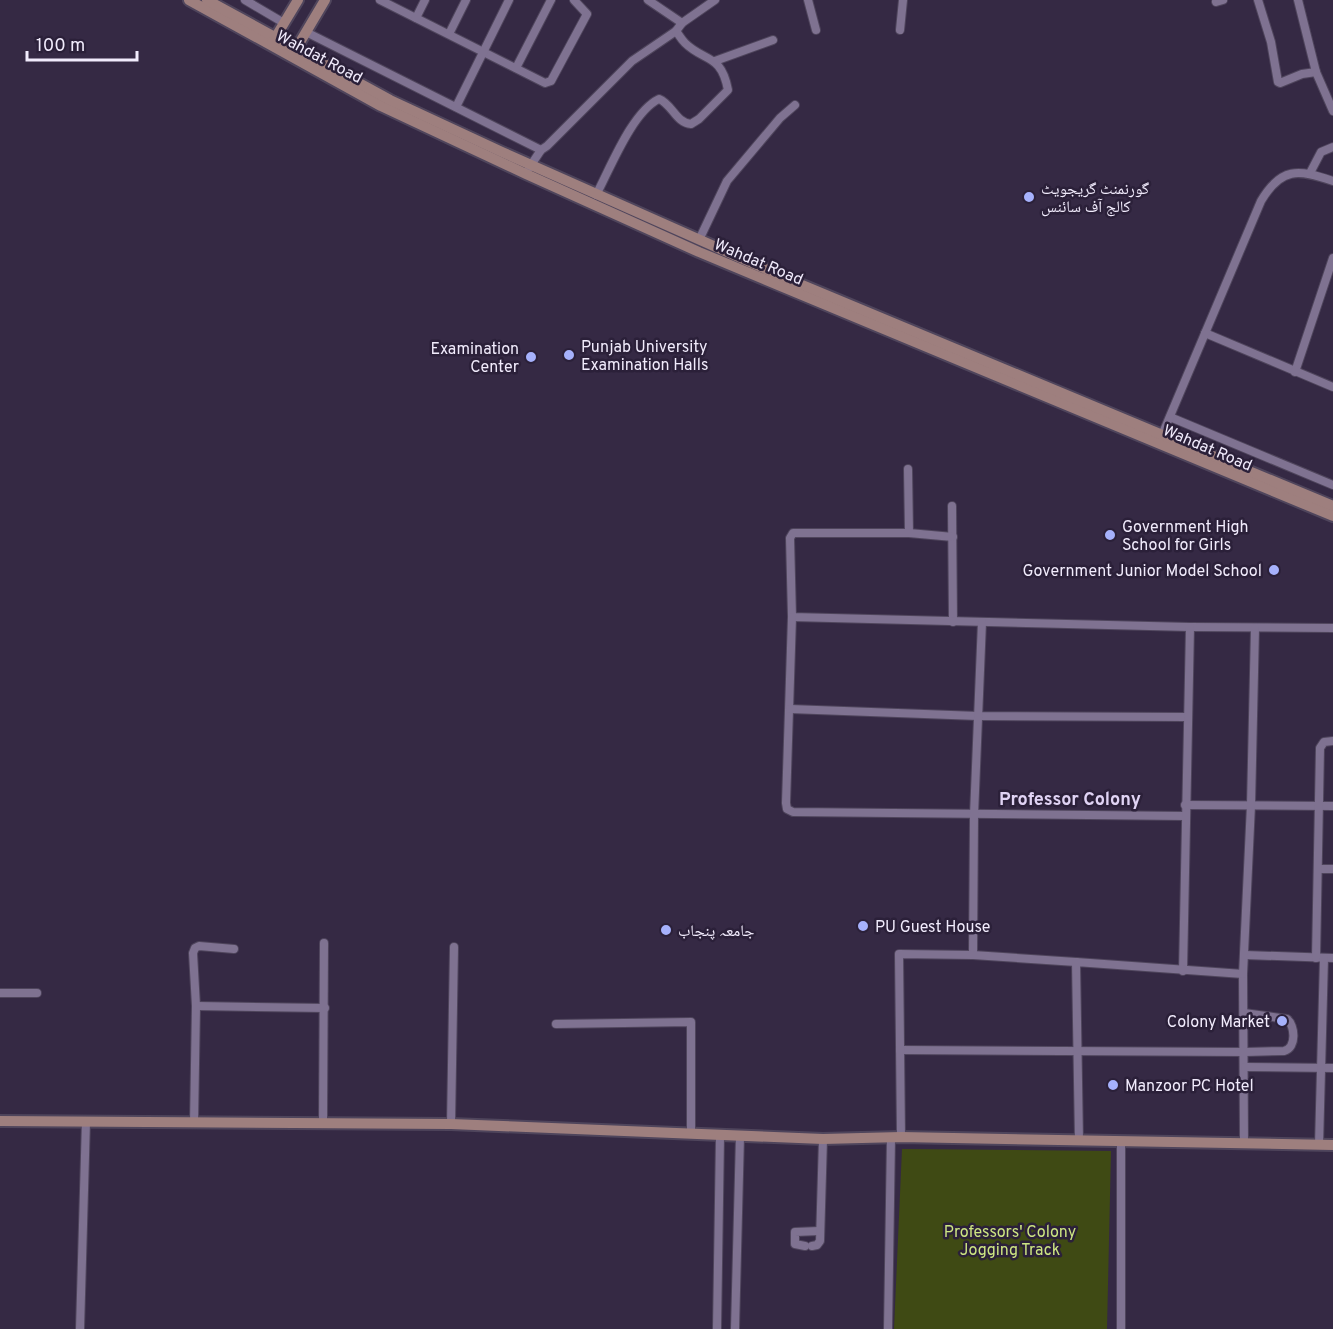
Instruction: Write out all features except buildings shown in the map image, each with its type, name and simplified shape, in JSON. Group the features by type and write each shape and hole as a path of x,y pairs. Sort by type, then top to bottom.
{"main road":[{"name":"Wahdat Road","path":"189,0 293,53 381,106 1162,435 1333,516"},
{"name":"Wahdat Road","path":"207,0 273,43"},
{"path":"273,43 298,0"},
{"path":"293,53 325,0"},
{"name":"Wahdat Road","path":"528,169 699,252 1268,484 1333,506"},
{"path":"0,1121 451,1124 720,1136 1333,1145"}],"street":[{"path":"245,0 284,22"},
{"path":"382,0 545,83 552,81 587,14 574,0"},
{"path":"416,18 425,0"},
{"path":"448,34 466,0"},
{"path":"456,107 509,0"},
{"path":"516,68 551,0"},
{"path":"648,0 682,23"},
{"path":"528,169 541,150 548,146 632,61 676,31 682,23 713,0"},
{"path":"808,0 816,30"},
{"path":"900,30 903,0"},
{"path":"1258,0 1271,42 1278,82 1316,72"},
{"path":"1298,0 1316,72 1333,111"},
{"path":"596,195 640,114 648,105 659,99 663,100 681,120 691,124 728,90 726,80 715,61 685,44 676,31"},
{"path":"306,32 541,150"},
{"path":"715,61 773,40"},
{"path":"699,240 728,181 780,118 795,105"},
{"path":"1310,173 1321,152 1333,147"},
{"path":"1162,435 1261,201 1269,188 1282,176 1297,172 1310,173 1333,181"},
{"path":"1295,372 1333,258"},
{"path":"1205,333 1333,387"},
{"path":"1170,417 1333,485"},
{"path":"908,469 909,533"},
{"path":"952,506 953,622"},
{"path":"953,537 909,533 793,533 790,538 792,617 787,809 793,812 1185,816"},
{"path":"792,617 1190,627 1333,628"},
{"path":"973,955 974,815 982,622"},
{"path":"1183,971 1190,627"},
{"path":"1244,1144 1243,974 1251,805 1255,628"},
{"path":"790,709 978,716 1187,717"},
{"path":"1319,1145 1323,1006 1318,869 1320,748 1324,742 1333,741"},
{"path":"1185,805 1333,806"},
{"path":"1318,869 1333,869"},
{"path":"323,1124 324,943"},
{"path":"194,1123 196,1006 193,953 199,946 234,949"},
{"path":"451,1124 454,947"},
{"path":"888,1329 900,1050 899,954 973,955 1243,974"},
{"path":"1245,955 1333,958"},
{"path":"1076,962 1079,1141"},
{"path":"0,993 37,993"},
{"path":"196,1006 325,1008"},
{"path":"1323,1006 1333,1006"},
{"path":"900,1050 1245,1052 1290,1050 1293,1026 1291,1021 1244,1013"},
{"path":"556,1024 691,1022 691,1134"},
{"path":"1245,1067 1333,1068"},
{"path":"80,1329 86,1121"},
{"path":"717,1329 720,1136"},
{"path":"735,1329 740,1136"},
{"path":"819,1231 795,1232 795,1244 808,1246 819,1243 823,1138"},
{"path":"1121,1142 1121,1329"}],"green space":[{"name":"Professors' Colony Jogging Track","path":"902,1149 1111,1151 1107,1329 894,1329"}],"place":[{"name":"گورنمنٹ گریجویٹ کالج آف سائنس","path":"1029,197"},
{"name":"Punjab University Examination Halls","path":"569,355"},
{"name":"Examination Center","path":"531,357"},
{"name":"Government High School for Girls","path":"1110,535"},
{"name":"Government Junior Model School","path":"1274,570"},
{"name":"PU Guest House","path":"863,926"},
{"name":"جامعہ پنجاب","path":"666,930"},
{"name":"Colony Market","path":"1282,1021"},
{"name":"Manzoor PC Hotel","path":"1113,1085"}],"district":[{"name":"Professor Colony","path":"1070,799"}]}
